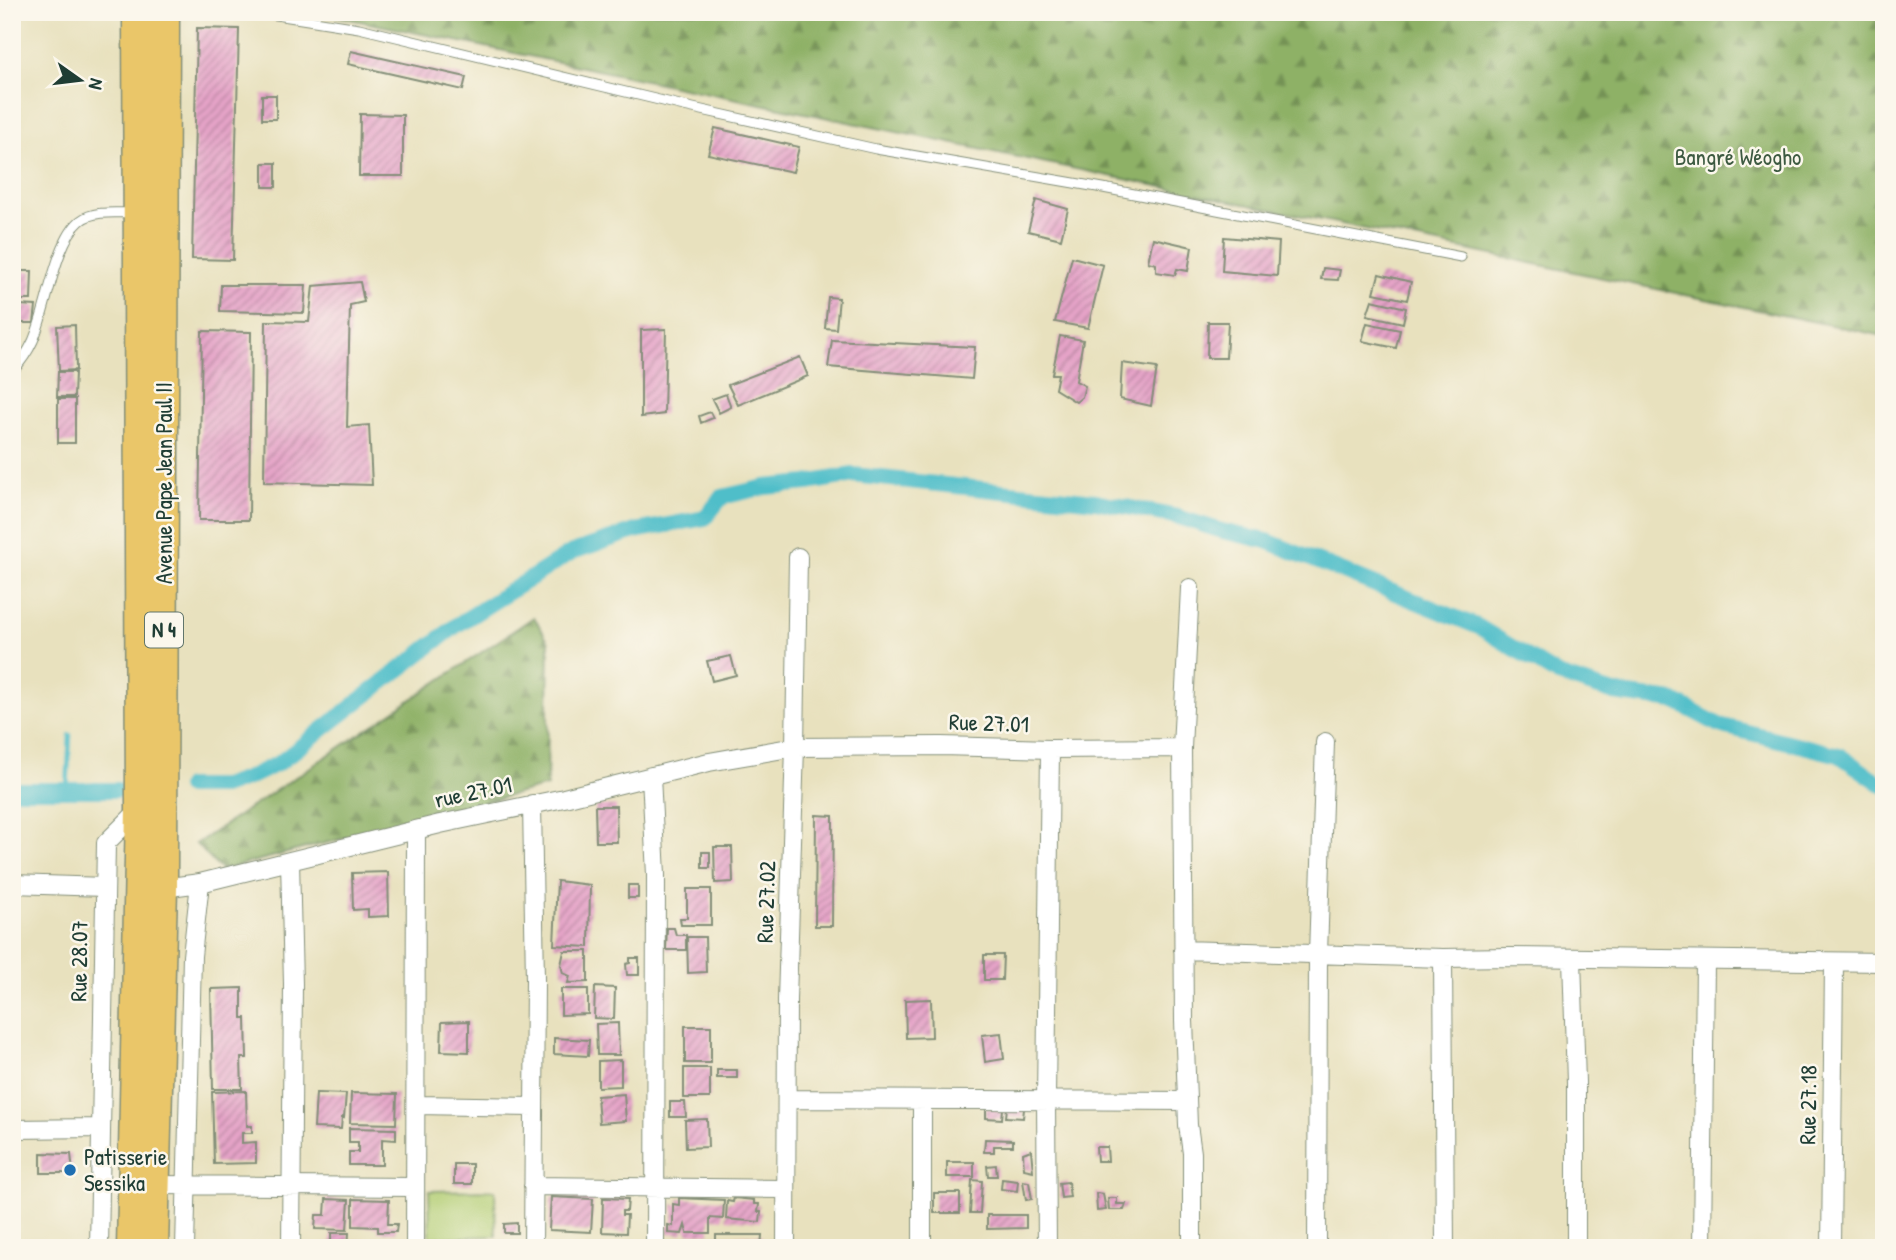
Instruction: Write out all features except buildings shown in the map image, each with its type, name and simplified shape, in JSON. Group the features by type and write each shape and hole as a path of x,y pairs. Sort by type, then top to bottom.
{"highway":[{"name":"Avenue Pape Jean Paul II","path":"131,1248 140,809 137,12"},
{"name":"Avenue Pape Jean Paul II","path":"154,1248 163,888 165,12"}],"street":[{"name":"Rue 27.02","path":"786,1248 788,975 798,557"},
{"path":"1189,588 1182,748 1183,950 1187,1101 1192,1153 1192,1248"},
{"path":"1317,1248 1318,954 1325,743"},
{"name":"rue 27.01","path":"163,888 200,883 734,757 795,747"},
{"name":"Rue 27.01","path":"795,747 1182,748"},
{"path":"1047,1248 1050,749"},
{"path":"651,776 656,875 655,1248"},
{"path":"532,804 535,980 533,1248"},
{"name":"Rue 28.07","path":"99,1248 106,844 140,809"},
{"path":"415,1248 416,830"},
{"path":"290,861 293,984 291,1248"},
{"path":"185,1248 192,956 200,883"},
{"path":"12,884 105,887"},
{"path":"1183,950 1443,958 1884,962"},
{"path":"1443,958 1445,1248"},
{"path":"1572,959 1576,1082 1576,1248"},
{"path":"1702,1248 1705,961"},
{"name":"Rue 27.18","path":"1831,1248 1833,962"},
{"path":"787,1099 1187,1101"},
{"path":"922,1100 922,1248"},
{"path":"416,1105 533,1107"},
{"path":"12,1129 100,1128"},
{"path":"155,1185 415,1187"},
{"path":"533,1186 785,1189"}],"lane":[{"path":"257,12 359,28 876,149 1103,188 1461,257"},
{"path":"12,372 34,339 65,241 81,220 104,213 138,213"}],"green space":[{"name":"Bangré Wéogho","path":"316,12 1884,12 1884,336"},
{"path":"534,617 549,642 547,786 221,870 196,844"},
{"path":"495,1190 496,1236 430,1238 429,1191"}],"waterway":[{"path":"188,787 223,787 279,763 457,625 572,552 635,531 705,518 722,497 765,487 853,475 1095,501 1178,517 1267,541 1479,627 1558,675 1614,693 1674,701 1719,725 1839,755 1884,786"},
{"path":"67,790 70,735"},
{"path":"12,790 117,790"}],"place":[{"name":"Patisserie Sessika","path":"70,1170"}]}
